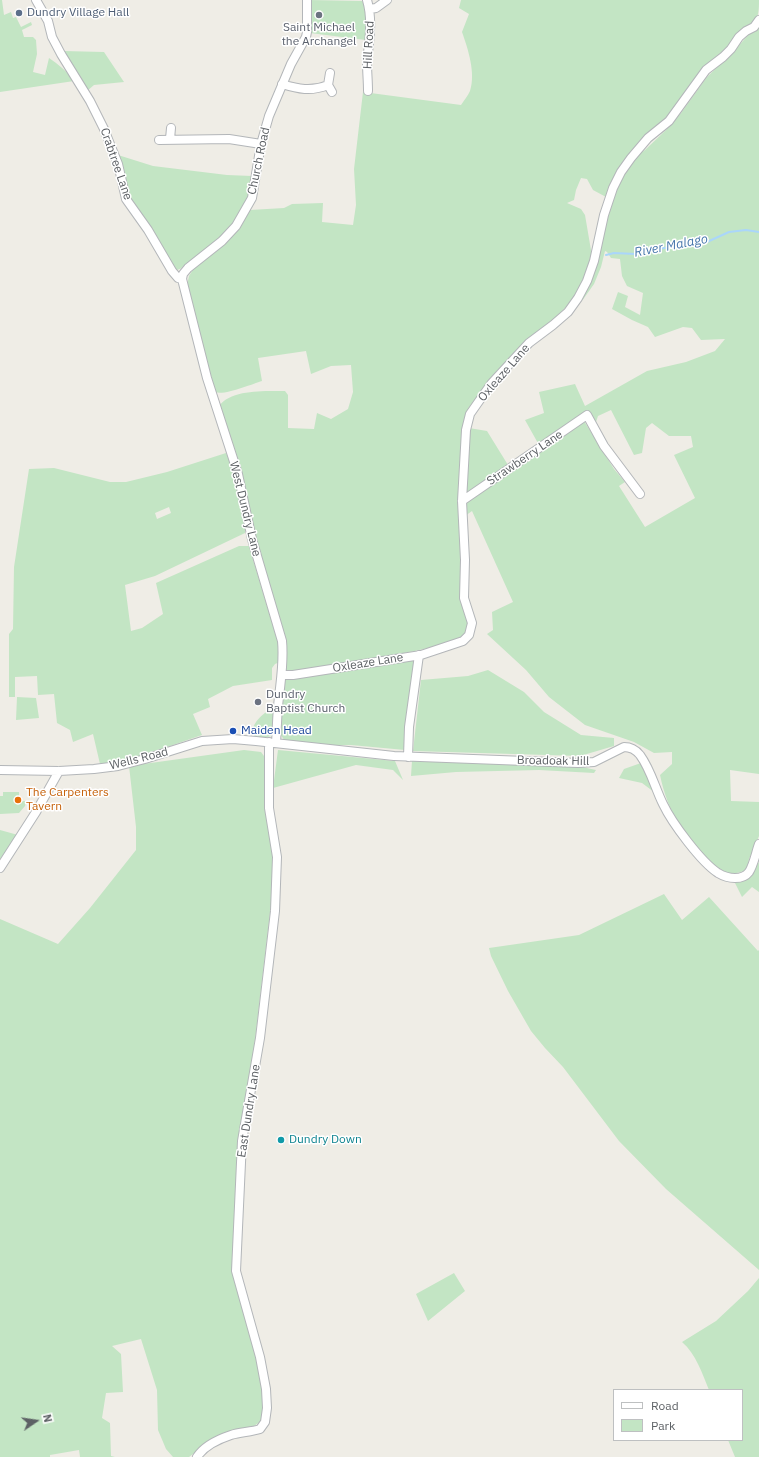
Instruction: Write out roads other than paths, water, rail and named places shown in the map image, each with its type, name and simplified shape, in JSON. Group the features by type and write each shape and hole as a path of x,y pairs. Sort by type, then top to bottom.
{"street":[{"name":"Crabtree Lane","path":"36,0 48,21 52,37 90,101 104,129 118,164 126,199 148,230 172,271 178,278 182,279"},
{"name":"Church Road","path":"182,279 183,274 188,268 222,241 236,226 249,206 252,198 261,144 269,116 291,64 306,37 307,0"},
{"name":"Hill Road","path":"367,0 370,9 367,64 368,91"},
{"path":"370,9 376,8 387,0"},
{"name":"Oxleaze Lane","path":"282,675 293,675 419,655 462,641 469,635 472,623 464,598 465,560 462,501 466,430 470,414 491,384 529,343 554,325 568,312 578,298 587,281 594,261 604,215 613,188 621,172 631,158 648,138 668,122 706,70 723,57 731,49 739,37 754,27 759,20"},
{"path":"282,84 299,89 311,90 330,88 330,73"},
{"path":"170,139 171,128"},
{"path":"159,140 229,139 261,144"},
{"name":"West Dundry Lane","path":"182,279 207,378 238,474 252,539 282,642 282,675 273,743"},
{"name":"Strawberry Lane","path":"462,501 587,415 604,446 640,494"},
{"path":"408,757 409,727 419,655"},
{"name":"Wells Road","path":"0,770 59,771 118,766 202,741 233,739 273,743"},
{"name":"Broadoak Hill","path":"273,743 408,757 586,763 604,758 619,748 629,747 639,754 649,770 663,804 676,827 717,872 734,878 742,877 748,873 759,844"},
{"name":"East Dundry Lane","path":"197,1457 200,1451 207,1446 232,1434 260,1429 265,1422 267,1408 266,1389 260,1356 236,1271 242,1141 260,1038 275,911 277,857 269,808 273,743"},
{"path":"0,868 36,812 59,771"}],"waterway":[{"name":"River Malago","path":"606,255 614,253 636,254 644,251 684,244 707,242 729,232 746,230 759,232"}],"place":[{"name":"Dundry Village Hall","path":"19,13"},
{"name":"Saint Michael the Archangel","path":"319,15"},
{"name":"Dundry Baptist Church","path":"258,702"},
{"name":"Maiden Head","path":"233,731"},
{"name":"The Carpenters Tavern","path":"18,800"},
{"name":"Dundry Down","path":"281,1140"}]}
